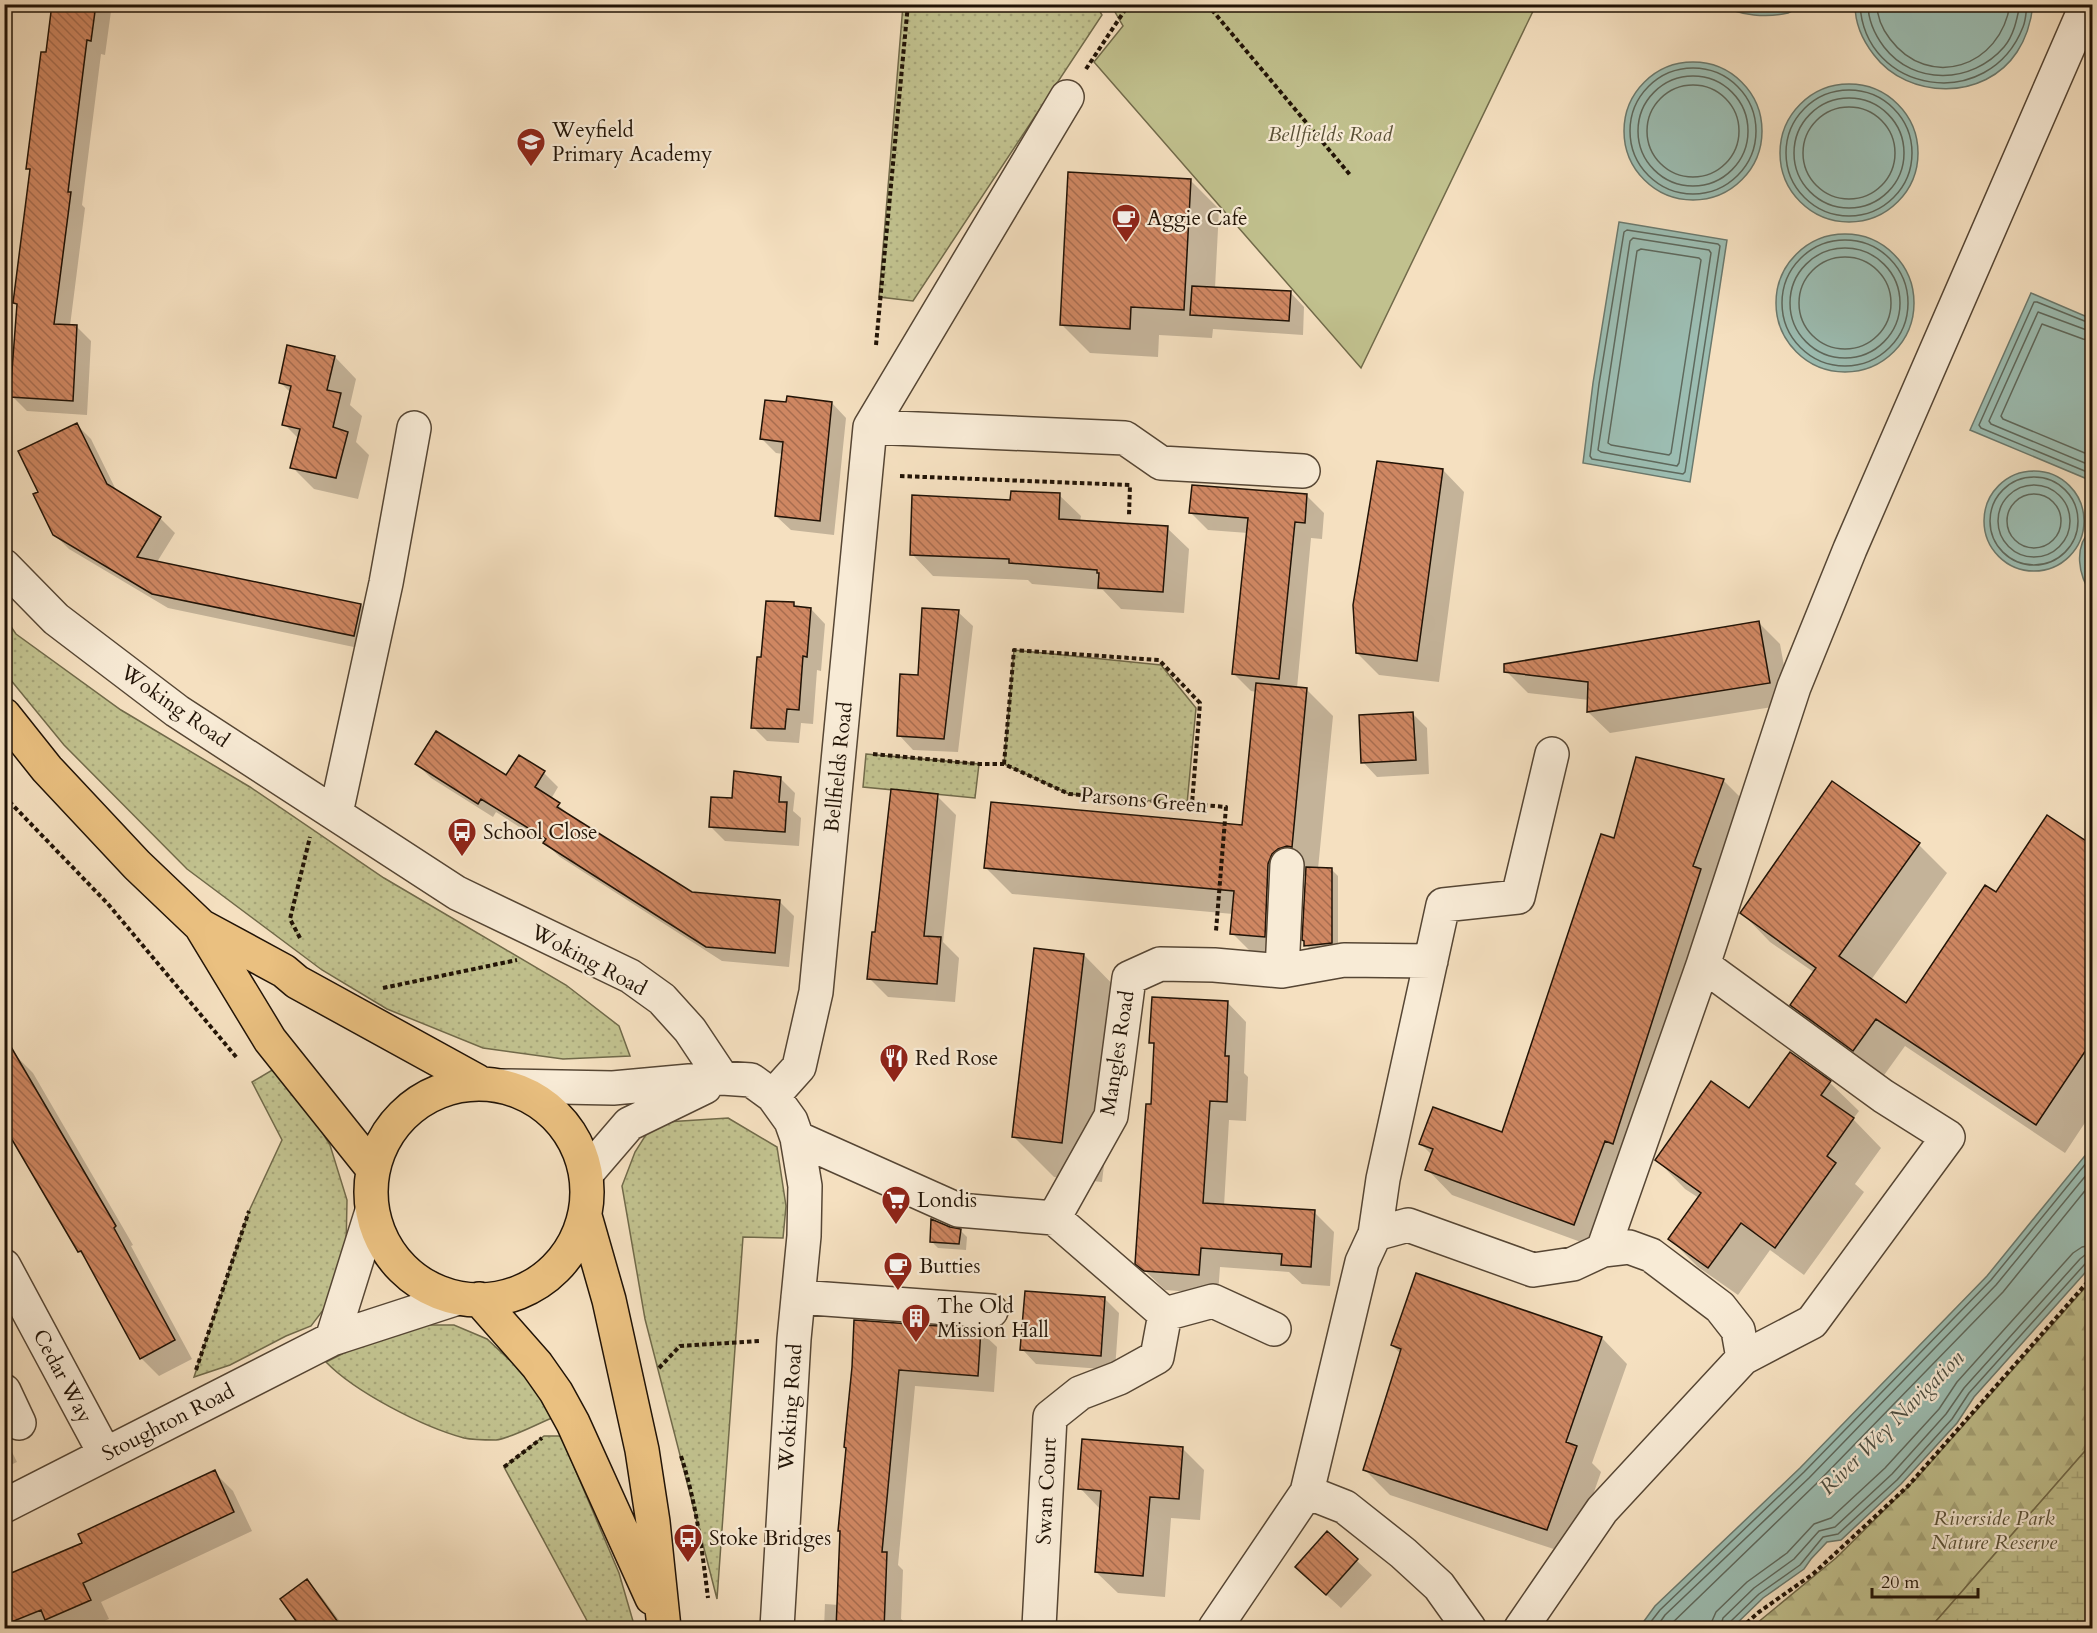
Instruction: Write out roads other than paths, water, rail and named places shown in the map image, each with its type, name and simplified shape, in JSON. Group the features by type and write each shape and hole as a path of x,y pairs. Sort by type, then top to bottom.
{"main road":[{"path":"4,715 47,769 136,865 201,926 284,971 297,982 490,1084 542,1104 571,1134 586,1174 585,1216 609,1300 642,1450 653,1522 664,1627"},
{"path":"201,926 270,1040 373,1168"},
{"path":"490,1084 448,1088 421,1101 390,1130 373,1168 372,1211 387,1251 416,1281 467,1299 537,1365 556,1392 578,1433 664,1627"},
{"path":"467,1299 510,1294 537,1284 568,1255 585,1216"}],"street":[{"path":"1603,1250 1703,965 1794,687 1850,549 2087,4"},
{"path":"1067,97 870,427 1125,438 1161,463 1303,471"},
{"name":"Bellfields Road","path":"773,1096 799,1067 816,992 870,427"},
{"path":"327,808 386,584 414,428"},
{"name":"Woking Road","path":"4,566 56,619 177,711 457,893 630,976 662,999 690,1030 722,1078 751,1080 773,1096 791,1121 797,1138 805,1186 804,1236 794,1339 777,1629"},
{"path":"1215,1629 1307,1492 1362,1262 1376,1234 1383,1179 1443,905 1518,897 1552,754"},
{"path":"1287,865 1282,970 1344,960 1431,961"},
{"name":"Mangles Road","path":"1054,1218 1111,1116 1129,978 1160,964 1282,970"},
{"path":"1521,1629 1602,1510 1743,1358 1812,1322 1948,1137 1883,1096 1703,965"},
{"path":"490,1084 613,1088 722,1078"},
{"path":"586,1174 629,1124 722,1078"},
{"path":"797,1138 958,1210 1054,1218 1165,1314 1213,1301 1274,1329"},
{"path":"332,1339 372,1211"},
{"path":"1376,1234 1408,1225 1533,1270 1573,1264 1603,1250 1629,1247 1651,1255 1720,1307 1738,1330 1743,1358"},
{"name":"Cedar Way","path":"4,1266 105,1454"},
{"path":"798,1297 991,1311"},
{"name":"Stoughton Road","path":"4,1506 332,1339 467,1299"},
{"name":"Swan Court","path":"1039,1627 1050,1417 1080,1393 1119,1378 1157,1357 1165,1314"},
{"path":"4,1391 19,1423"},
{"path":"1307,1492 1345,1507 1402,1553 1439,1586 1469,1629"}],"water":[{"path":"1855,4 2033,5 2030,23 2023,41 2003,68 1986,79 1967,86 1946,89 1926,87 1906,80 1889,70 1866,44 1856,18"},
{"path":"1722,5 1805,5 1788,13 1763,16 1737,12"},
{"path":"1693,62 1719,67 1742,82 1757,105 1762,131 1757,157 1742,180 1719,195 1693,200 1667,195 1644,180 1629,157 1624,131 1629,105 1644,82 1667,67"},
{"path":"1849,84 1875,90 1898,104 1912,127 1918,153 1912,179 1898,202 1875,216 1849,222 1823,216 1800,202 1786,179 1780,153 1786,127 1800,104 1823,90"},
{"path":"1619,222 1727,240 1690,482 1583,463 1593,383"},
{"path":"1845,234 1871,239 1894,254 1909,277 1914,303 1909,329 1894,352 1871,367 1845,372 1819,367 1796,352 1781,329 1776,303 1781,277 1796,254 1819,239"},
{"path":"2031,293 2092,319 2092,481 1970,430"},
{"path":"2034,471 2053,475 2069,486 2080,502 2084,521 2080,540 2069,556 2053,567 2034,571 2015,567 1999,556 1988,540 1984,521 1988,502 1999,486 2015,475"},
{"path":"2092,528 2092,595 2083,579 2080,552"},
{"name":"River Wey Navigation","path":"2092,1147 2092,1265 1974,1397 1957,1423 1901,1484 1841,1540 1827,1542 1804,1569 1763,1598 1732,1628 1639,1628 1655,1606 1800,1468 1987,1276"}],"place":[{"name":"Weyfield Primary Academy","path":"531,168"},
{"name":"Aggie Cafe","path":"1126,244"},
{"name":"School Close","path":"462,858"},
{"name":"Red Rose","path":"894,1084"},
{"name":"Londis","path":"896,1226"},
{"name":"Butties","path":"898,1292"},
{"name":"The Old Mission Hall","path":"916,1344"},
{"name":"Stoke Bridges","path":"688,1564"}],"park label":[{"name":"Riverside Park Nature Reserve","path":"1994,1530"}]}
